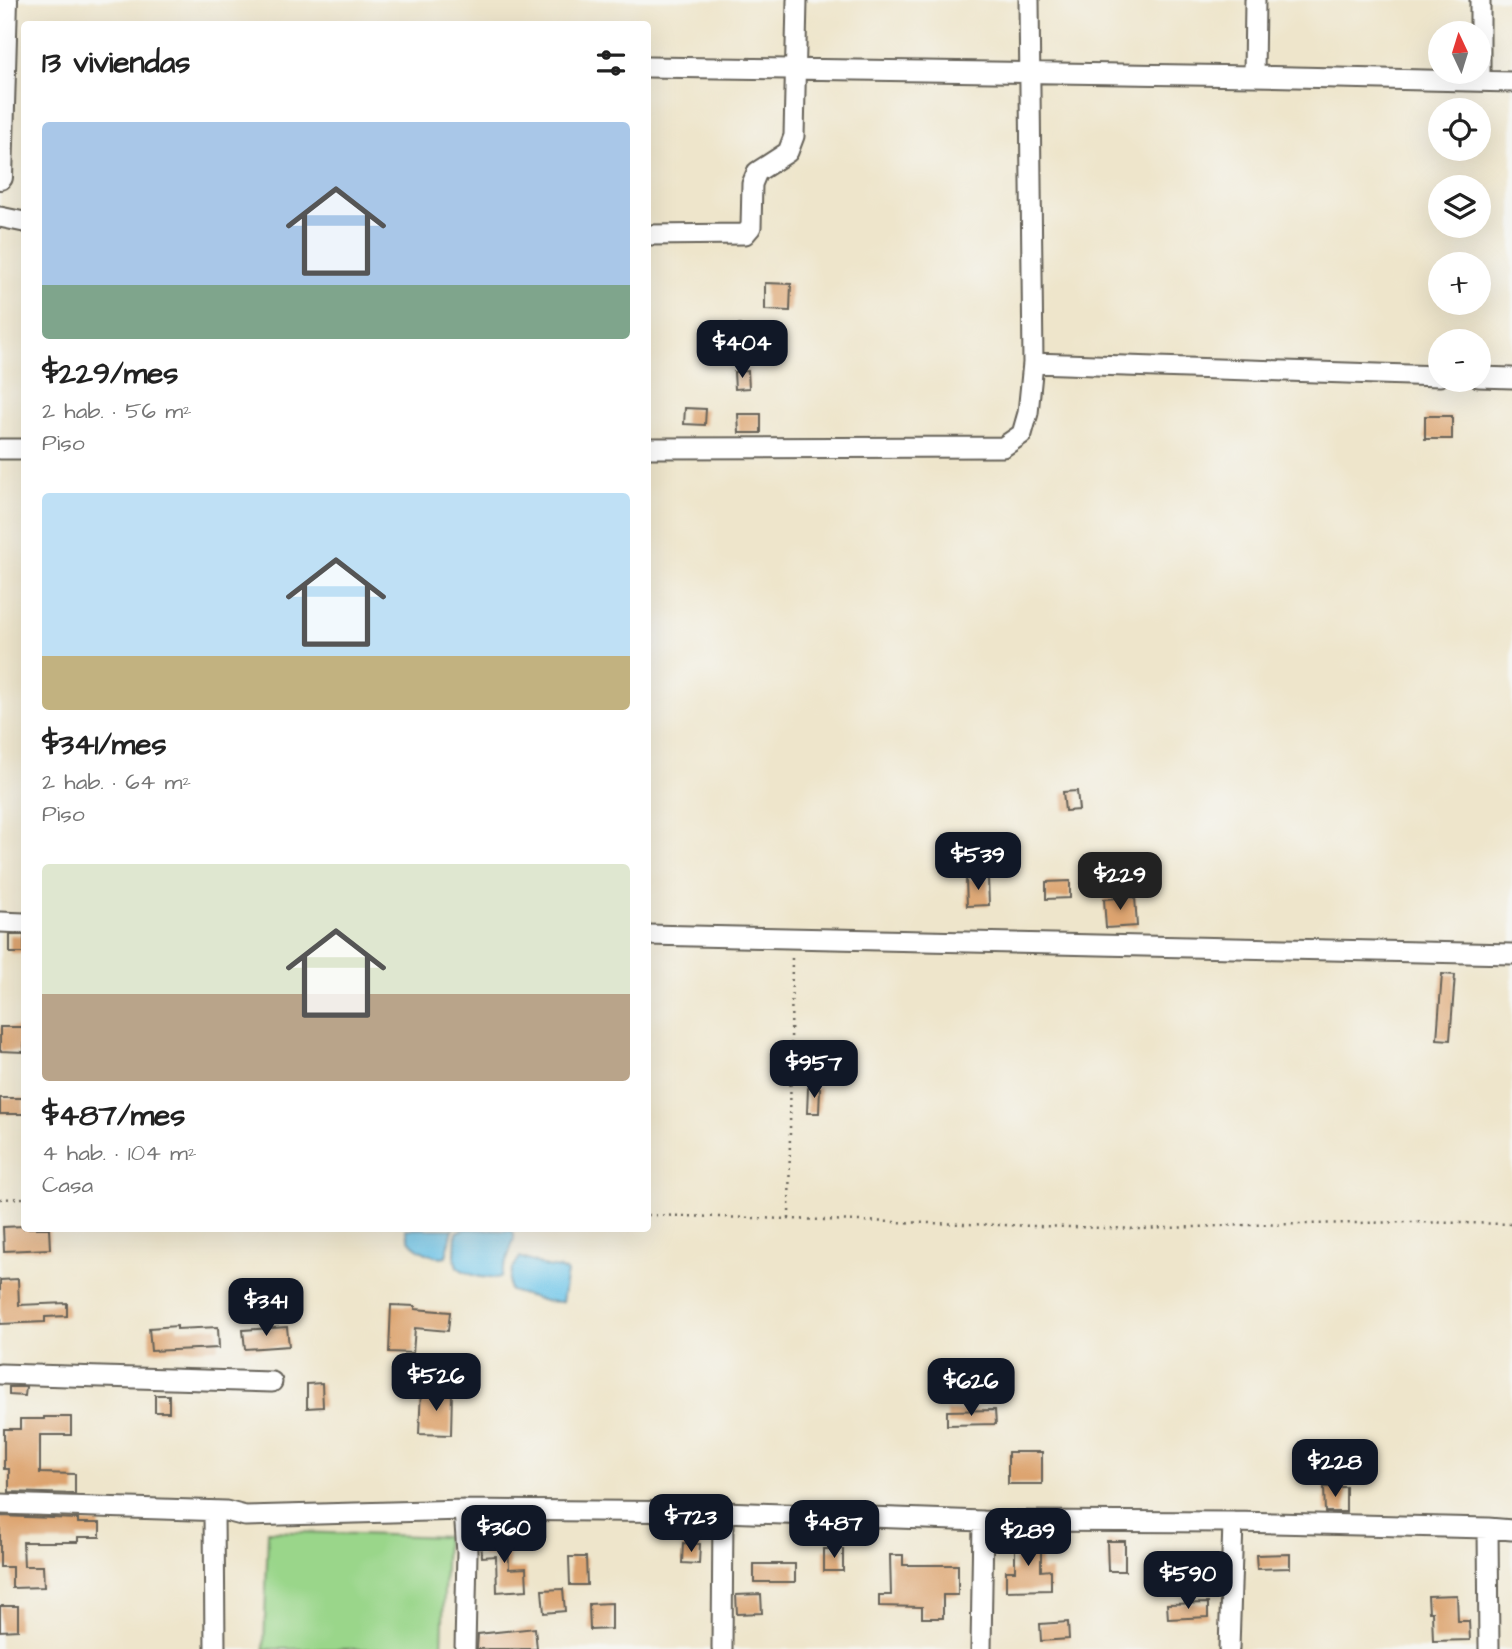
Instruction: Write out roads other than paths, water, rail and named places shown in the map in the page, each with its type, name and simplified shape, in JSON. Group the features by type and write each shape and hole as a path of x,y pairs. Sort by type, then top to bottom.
{"main road":[{"path":"0,177 5,0"}],"street":[{"path":"651,235 746,234 751,227 752,184 757,172 788,152 794,136 797,0"},
{"path":"651,448 1003,447 1022,433 1028,413 1033,363 1029,0"},
{"path":"1254,76 1255,0"},
{"path":"1480,0 1480,21"},
{"path":"651,67 1428,80"},
{"path":"1491,81 1512,82"},
{"path":"0,217 21,221"},
{"path":"1033,363 1428,376"},
{"path":"1491,377 1512,378"},
{"path":"0,449 21,449"},
{"path":"0,922 21,923"},
{"path":"651,935 1512,954"},
{"path":"0,1374 272,1382"},
{"path":"0,1504 226,1511 245,1516 464,1510 723,1512 983,1521 1233,1522 1512,1530"},
{"path":"464,1510 467,1552 466,1649"},
{"path":"214,1511 215,1649"},
{"path":"722,1649 723,1512"},
{"path":"981,1649 983,1521"},
{"path":"1229,1649 1233,1522"},
{"path":"1488,1528 1489,1649"}],"water":[{"path":"407,1232 452,1232 446,1256 442,1257 426,1253 409,1240"},
{"path":"514,1233 501,1277 479,1276 457,1267 456,1234"},
{"path":"520,1257 567,1272 562,1302 545,1301 510,1291 510,1278"}]}
